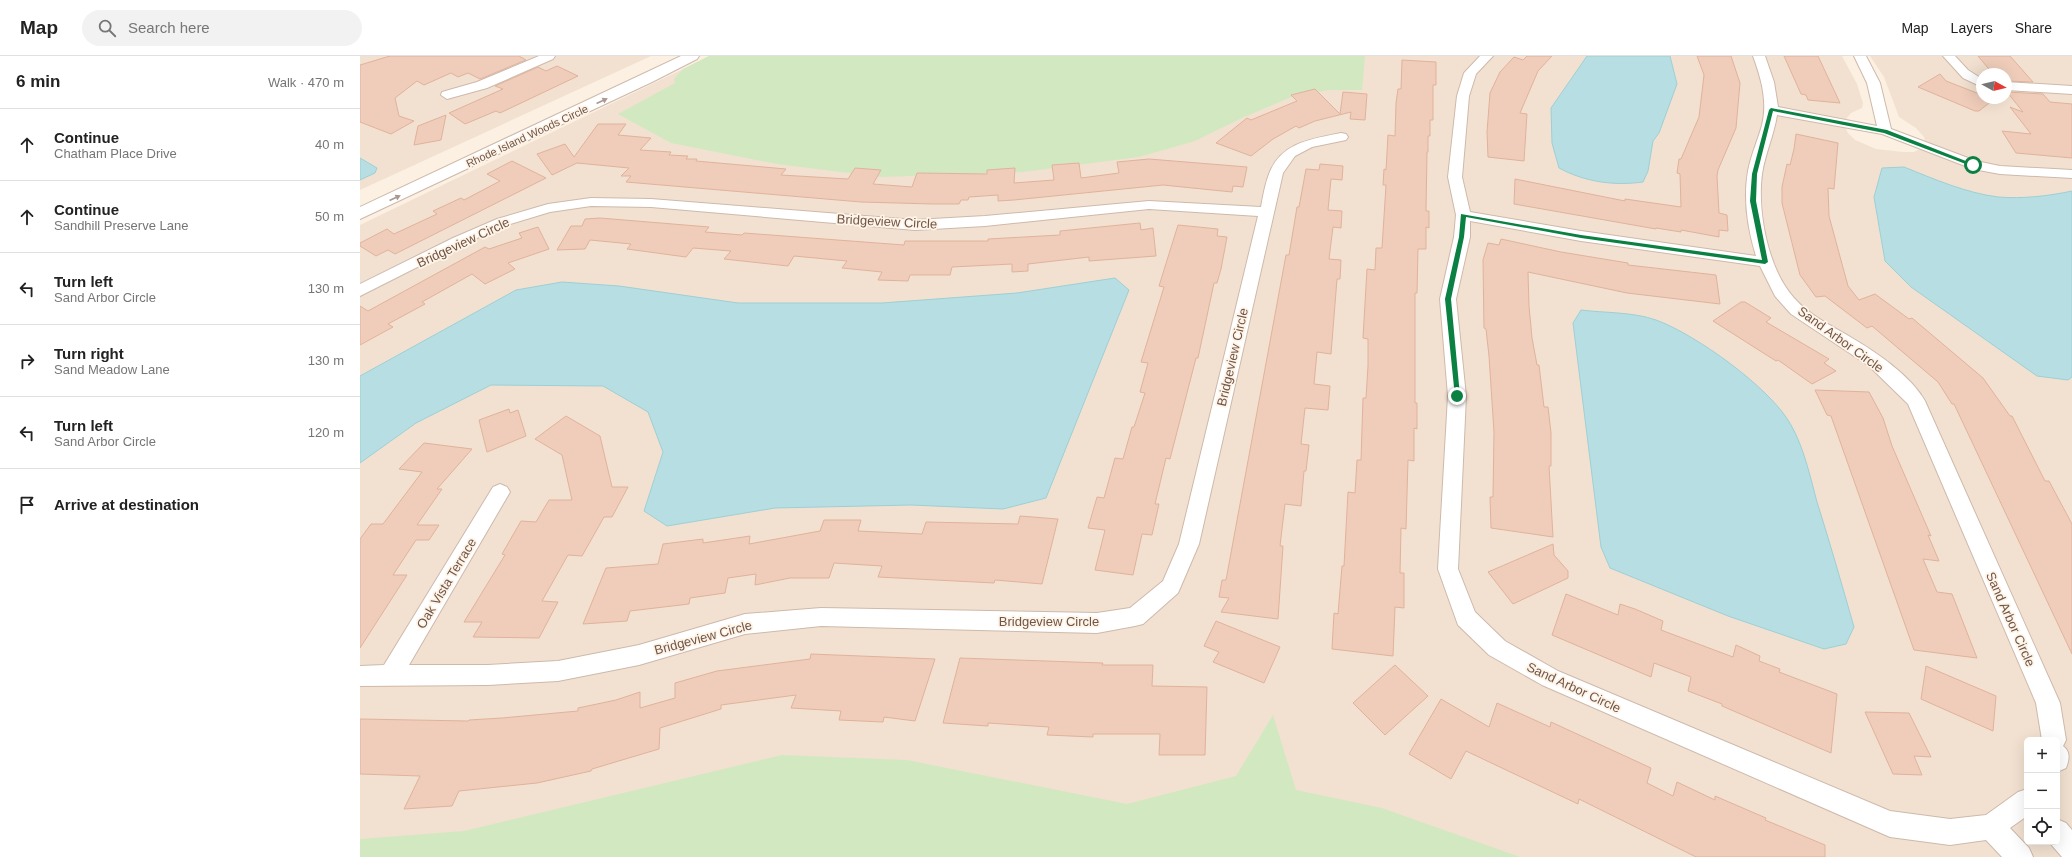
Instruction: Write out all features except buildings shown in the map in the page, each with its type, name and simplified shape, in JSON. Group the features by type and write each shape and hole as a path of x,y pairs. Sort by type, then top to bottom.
{"street":[{"path":"447,95 474,88 549,56"},
{"name":"Rhode Island Woods Circle","path":"360,199 666,56"},
{"name":"Rhode Island Woods Circle","path":"360,214 640,83 692,56"},
{"name":"Sand Arbor Circle","path":"1487,56 1470,73 1463,96 1455,177 1463,215 1462,237 1448,299 1457,396 1448,569 1466,618 1497,648 1550,678 1890,824 1950,832 1991,827 2024,803"},
{"name":"Sand Arbor Circle","path":"1759,56 1767,77 1771,110 1755,174 1753,201 1765,262 1782,293 1804,316 1861,352 1901,384 1916,401 2048,704 2054,737"},
{"path":"1860,56 1865,63 1877,92 1885,131"},
{"path":"1949,56 1961,71 1976,80"},
{"path":"2012,86 2072,90"},
{"path":"1771,110 1885,131 1973,165 2000,170 2072,174"},
{"path":"1265,212 1276,173 1290,153 1308,144 1341,137"},
{"name":"Bridgeview Circle","path":"360,676 488,675 558,671 639,655 745,624 821,617 1097,623 1135,617 1171,587 1189,544 1265,212 1149,205 985,221 916,225 651,203 591,202 548,208 502,222 458,241 362,288"},
{"path":"1463,215 1581,236 1765,262"},
{"name":"Oak Vista Terrace","path":"391,675 500,492"},
{"path":"1991,827 2020,857"},
{"path":"2060,835 2072,849"}],"shaded area":[{"path":"360,56 651,56 360,190"},
{"path":"710,56 1842,56 1857,84 1863,103 1862,108 1851,113 1846,119 1845,127 1848,133 1855,140 1876,149 1914,152 1922,148 1925,143 1924,137 1916,128 1899,117 1884,77 1870,56 2072,56 2072,857 360,857 360,225"}],"green space":[{"path":"709,56 1365,56 1362,90 1330,90 1296,95 1244,117 1195,141 1139,157 1023,172 881,177 777,164 671,143 618,114 675,83 674,79 683,69"},
{"path":"1273,715 1296,790 1382,808 1520,857 360,857 360,839 464,831 782,755 907,760 1127,804 1236,776"}],"water":[{"path":"1587,56 1670,56 1677,84 1659,133 1653,141 1648,171 1643,182 1600,182 1579,177 1559,168 1552,143 1551,108"},
{"path":"360,158 377,168 375,173 360,180"},
{"path":"1904,167 1962,189 1998,197 2035,197 2072,191 2072,377 2068,380 2037,376 1911,287 1885,261 1874,197 1882,168"},
{"path":"1115,278 1129,290 1046,498 1003,509 911,505 775,508 667,526 644,511 663,452 648,412 603,386 491,385 416,423 360,463 360,376 516,290 562,282 619,286 738,303 882,303 1017,293"},
{"path":"1581,310 1638,315 1656,320 1672,327 1691,337 1731,364 1750,379 1781,410 1796,434 1803,453 1854,627 1846,644 1824,649 1728,616 1610,568 1601,547 1573,323"}],"route":[{"path":"1457,396 1448,299 1462,237 1463,215 1581,236 1765,262 1753,201 1755,174 1771,110 1885,131 1973,165"}]}
